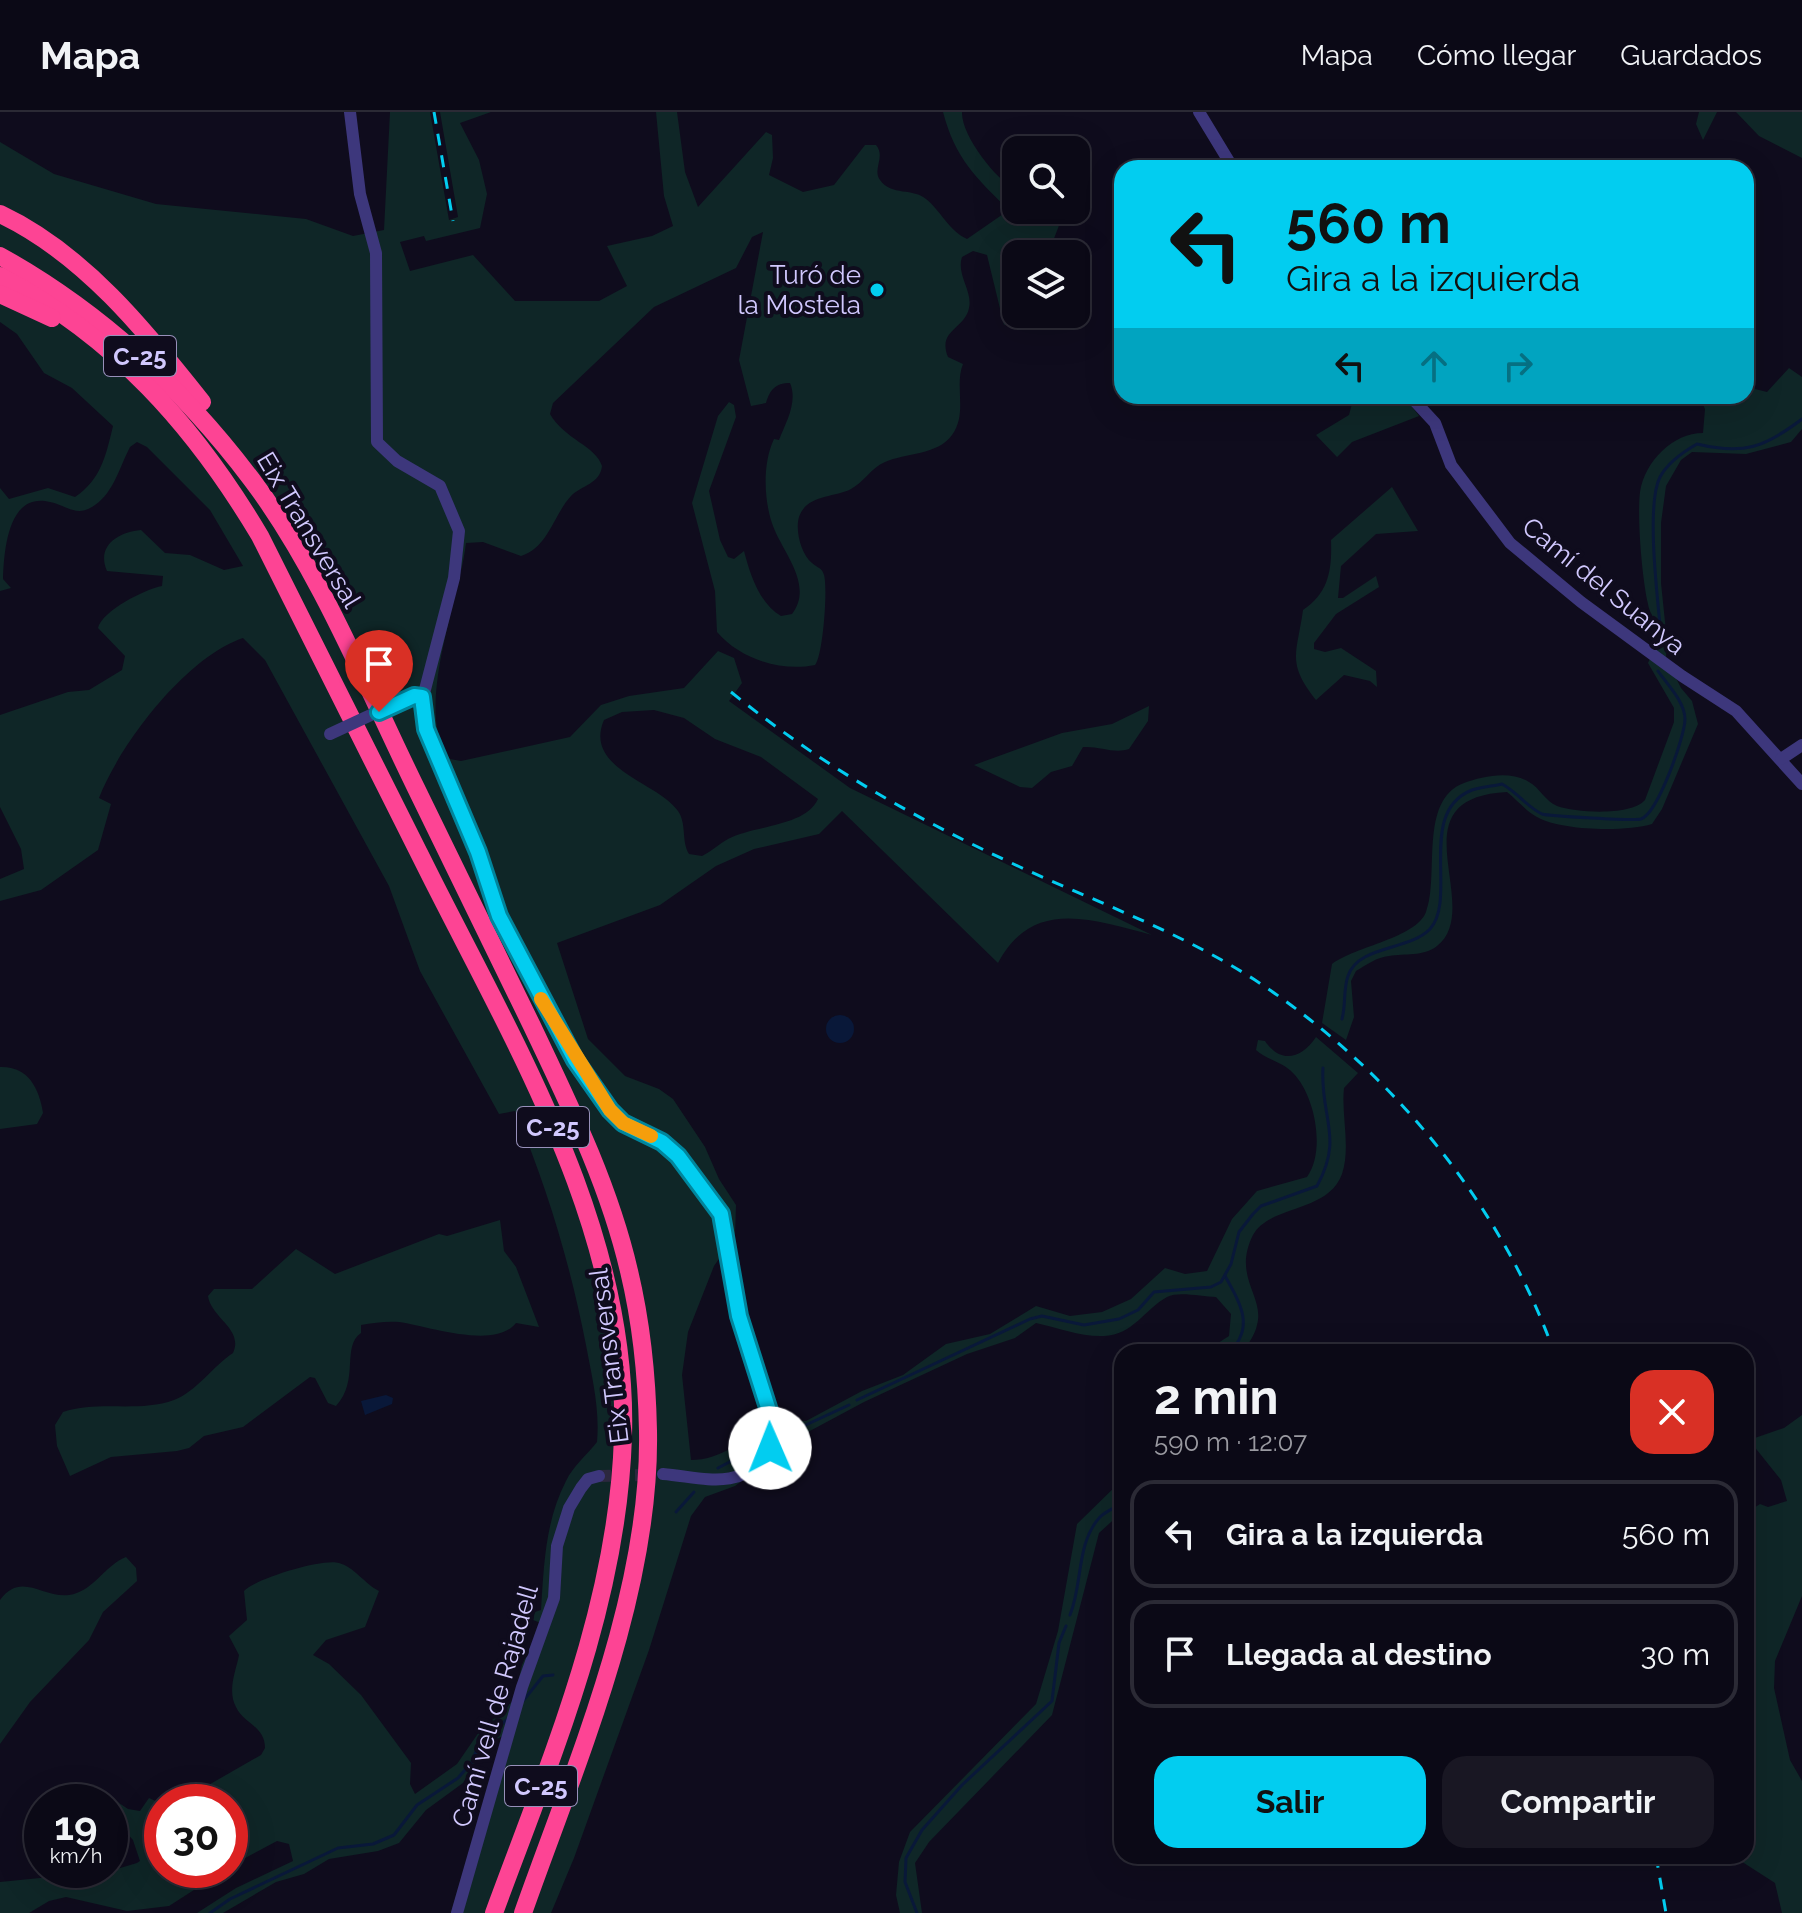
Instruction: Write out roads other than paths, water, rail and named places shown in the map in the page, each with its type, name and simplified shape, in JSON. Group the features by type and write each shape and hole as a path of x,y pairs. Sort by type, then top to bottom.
{"highway":[{"path":"0,214 22,225 89,276 150,337 234,442 255,484"},
{"name":"Eix Transversal","path":"0,256 48,285 142,358 181,395 255,484 336,624 577,1119 608,1197 630,1274 648,1431 644,1501 628,1594 607,1668 523,1913"},
{"name":"Eix Transversal","path":"0,276 70,318 138,373 204,450 260,536 555,1131 586,1207 606,1278 617,1341 623,1433 619,1501 605,1589 586,1658 494,1913"},
{"path":"0,294 79,333 138,373"}],"street":[{"path":"350,112 360,194 376,253 374,397 377,442 397,461 440,486 459,531 454,578 422,697 426,729 478,852 499,916 575,1060 610,1110 623,1123 662,1142 678,1156 721,1214 739,1316 771,1417 771,1441 758,1465 729,1480 708,1482 663,1474"},
{"path":"1199,112 1228,160"},
{"name":"Camí del Suanya","path":"1417,404 1435,423 1451,465 1510,543 1581,602 1682,676 1736,711 1802,784"},
{"path":"324,736 403,700 422,697"},
{"path":"1781,759 1802,745"},
{"name":"Camí vell de Rajadell","path":"457,1913 522,1687 554,1598 557,1546 575,1498 588,1479 599,1476"}],"water":[{"path":"840,1015 850,1019 854,1029 850,1039 840,1043 830,1039 826,1029 830,1019"},
{"path":"386,1395 393,1398 392,1404 365,1415 361,1401"}],"waterway":[{"path":"1662,645 1653,534 1656,491 1663,472 1676,458 1697,444 1740,449 1764,443 1802,419"},
{"path":"1342,1019 1346,981 1354,966 1373,953 1421,936 1430,929 1438,915 1441,835 1455,801 1472,790 1502,784 1542,814 1635,819 1648,814 1669,773 1681,741 1685,719 1679,700 1658,671"},
{"path":"857,1400 1030,1319 1042,1316 1084,1325 1119,1319 1138,1310 1154,1292 1211,1287 1221,1282 1231,1264 1239,1232 1253,1214 1261,1206 1317,1186 1325,1169 1330,1140 1323,1068"},
{"path":"1225,1276 1242,1314 1242,1333 1236,1344"},
{"path":"771,1441 849,1405"},
{"path":"718,1468 764,1444"},
{"path":"676,1512 694,1492"},
{"path":"1070,1615 1087,1539 1100,1517 1114,1508"},
{"path":"917,1913 905,1882 906,1858 922,1830 962,1785 1052,1701 1059,1643 1066,1626"},
{"path":"523,1701 543,1676 553,1675"},
{"path":"210,1913 230,1899 338,1848 373,1844 394,1835 417,1805 458,1778 472,1762 480,1741 508,1719"}],"tunnel":[{"path":"599,1476 652,1475"}],"railway":[{"path":"434,112 453,221"},
{"path":"731,692 800,744 870,789 1020,867 1199,948 1255,980 1304,1015 1394,1096 1471,1191 1503,1243 1551,1344"},
{"path":"1657,1864 1666,1913"}],"place":[{"name":"Turó de la Mostela","path":"877,290"}]}
